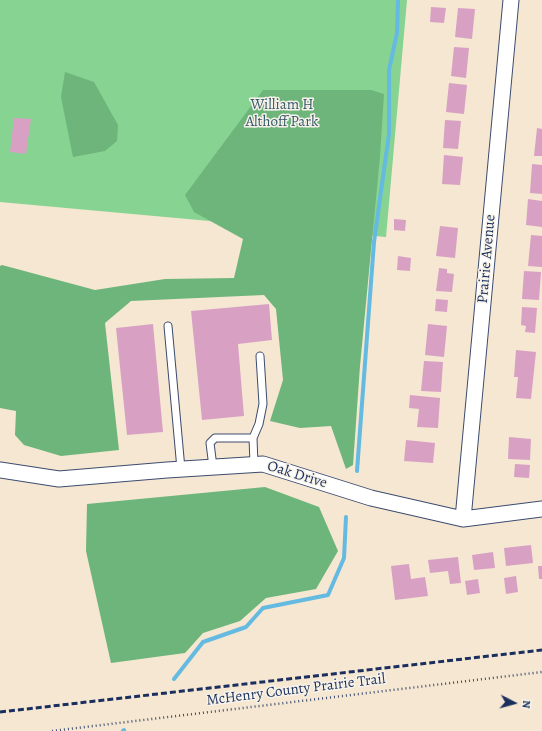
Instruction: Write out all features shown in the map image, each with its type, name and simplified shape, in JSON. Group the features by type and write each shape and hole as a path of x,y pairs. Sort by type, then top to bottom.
{"street":[{"name":"Prairie Avenue","path":"463,519 511,0"},
{"name":"Oak Drive","path":"0,470 59,479 263,464 371,498 463,519 542,509"}],"lane":[{"path":"168,326 181,469"},
{"path":"254,464 253,438 259,424 263,404 260,356"},
{"path":"213,467 210,443 215,438 253,438"}],"path":[{"name":"McHenry County Prairie Trail","path":"52,731 542,672"}],"green space":[{"name":"William H Althoff Park","path":"0,0 407,0 386,237 0,202"},
{"path":"65,72 94,82 118,125 117,141 105,151 73,157 61,97"},
{"path":"263,90 371,90 384,94 380,156 360,366 353,465 346,469 331,426 300,428 270,421 283,380 276,309 264,295 131,301 105,323 119,450 61,456 24,445 15,435 16,411 0,408 0,266 2,265 95,290 165,279 234,278 243,239 194,212 185,195"},
{"path":"265,487 319,507 338,551 316,589 266,598 240,621 203,633 185,653 111,663 86,551 87,504"}],"building":[{"path":"431,7 446,8 444,23 430,22"},
{"path":"458,8 475,9 472,39 455,37"},
{"path":"454,47 469,48 466,78 451,76"},
{"path":"449,83 467,85 464,114 446,112"},
{"path":"14,118 31,119 26,154 10,152"},
{"path":"445,120 461,121 458,149 443,148"},
{"path":"537,128 542,129 542,156 534,156"},
{"path":"444,155 463,157 460,185 442,184"},
{"path":"532,164 542,165 542,194 530,193"},
{"path":"528,199 542,201 542,227 526,225"},
{"path":"394,219 406,220 405,231 394,230"},
{"path":"440,226 458,228 455,258 436,256"},
{"path":"531,235 542,236 542,267 528,266"},
{"path":"398,256 411,258 410,271 397,270"},
{"path":"439,268 447,269 447,273 454,274 452,292 436,291"},
{"path":"524,271 541,272 539,300 522,299"},
{"path":"436,299 448,300 447,312 435,311"},
{"path":"269,304 272,340 238,344 244,416 202,420 191,311"},
{"path":"522,307 537,308 535,333 525,332 526,326 521,325"},
{"path":"153,324 163,432 127,435 116,328"},
{"path":"428,324 447,326 444,357 425,355"},
{"path":"516,350 536,352 531,399 516,398 518,377 514,377"},
{"path":"424,361 443,362 441,392 421,391"},
{"path":"410,395 440,398 438,428 417,427 419,409 409,408"},
{"path":"509,437 531,439 530,460 508,459"},
{"path":"406,440 435,443 433,463 404,461"},
{"path":"515,464 530,465 529,478 514,477"},
{"path":"531,545 533,563 506,566 504,548"},
{"path":"493,552 495,568 474,570 472,555"},
{"path":"458,557 461,583 450,584 448,571 430,573 428,560"},
{"path":"409,564 411,579 425,577 428,596 395,600 391,566"},
{"path":"538,566 542,566 542,579 539,579"},
{"path":"516,576 518,592 506,594 504,578"},
{"path":"478,579 480,593 467,595 465,581"}],"waterway":[{"path":"357,471 374,242 389,134 389,70 397,33 398,0"},
{"path":"174,679 203,642 246,627 263,608 328,595 344,558 346,517"}],"railway":[{"path":"0,712 542,650"}]}
